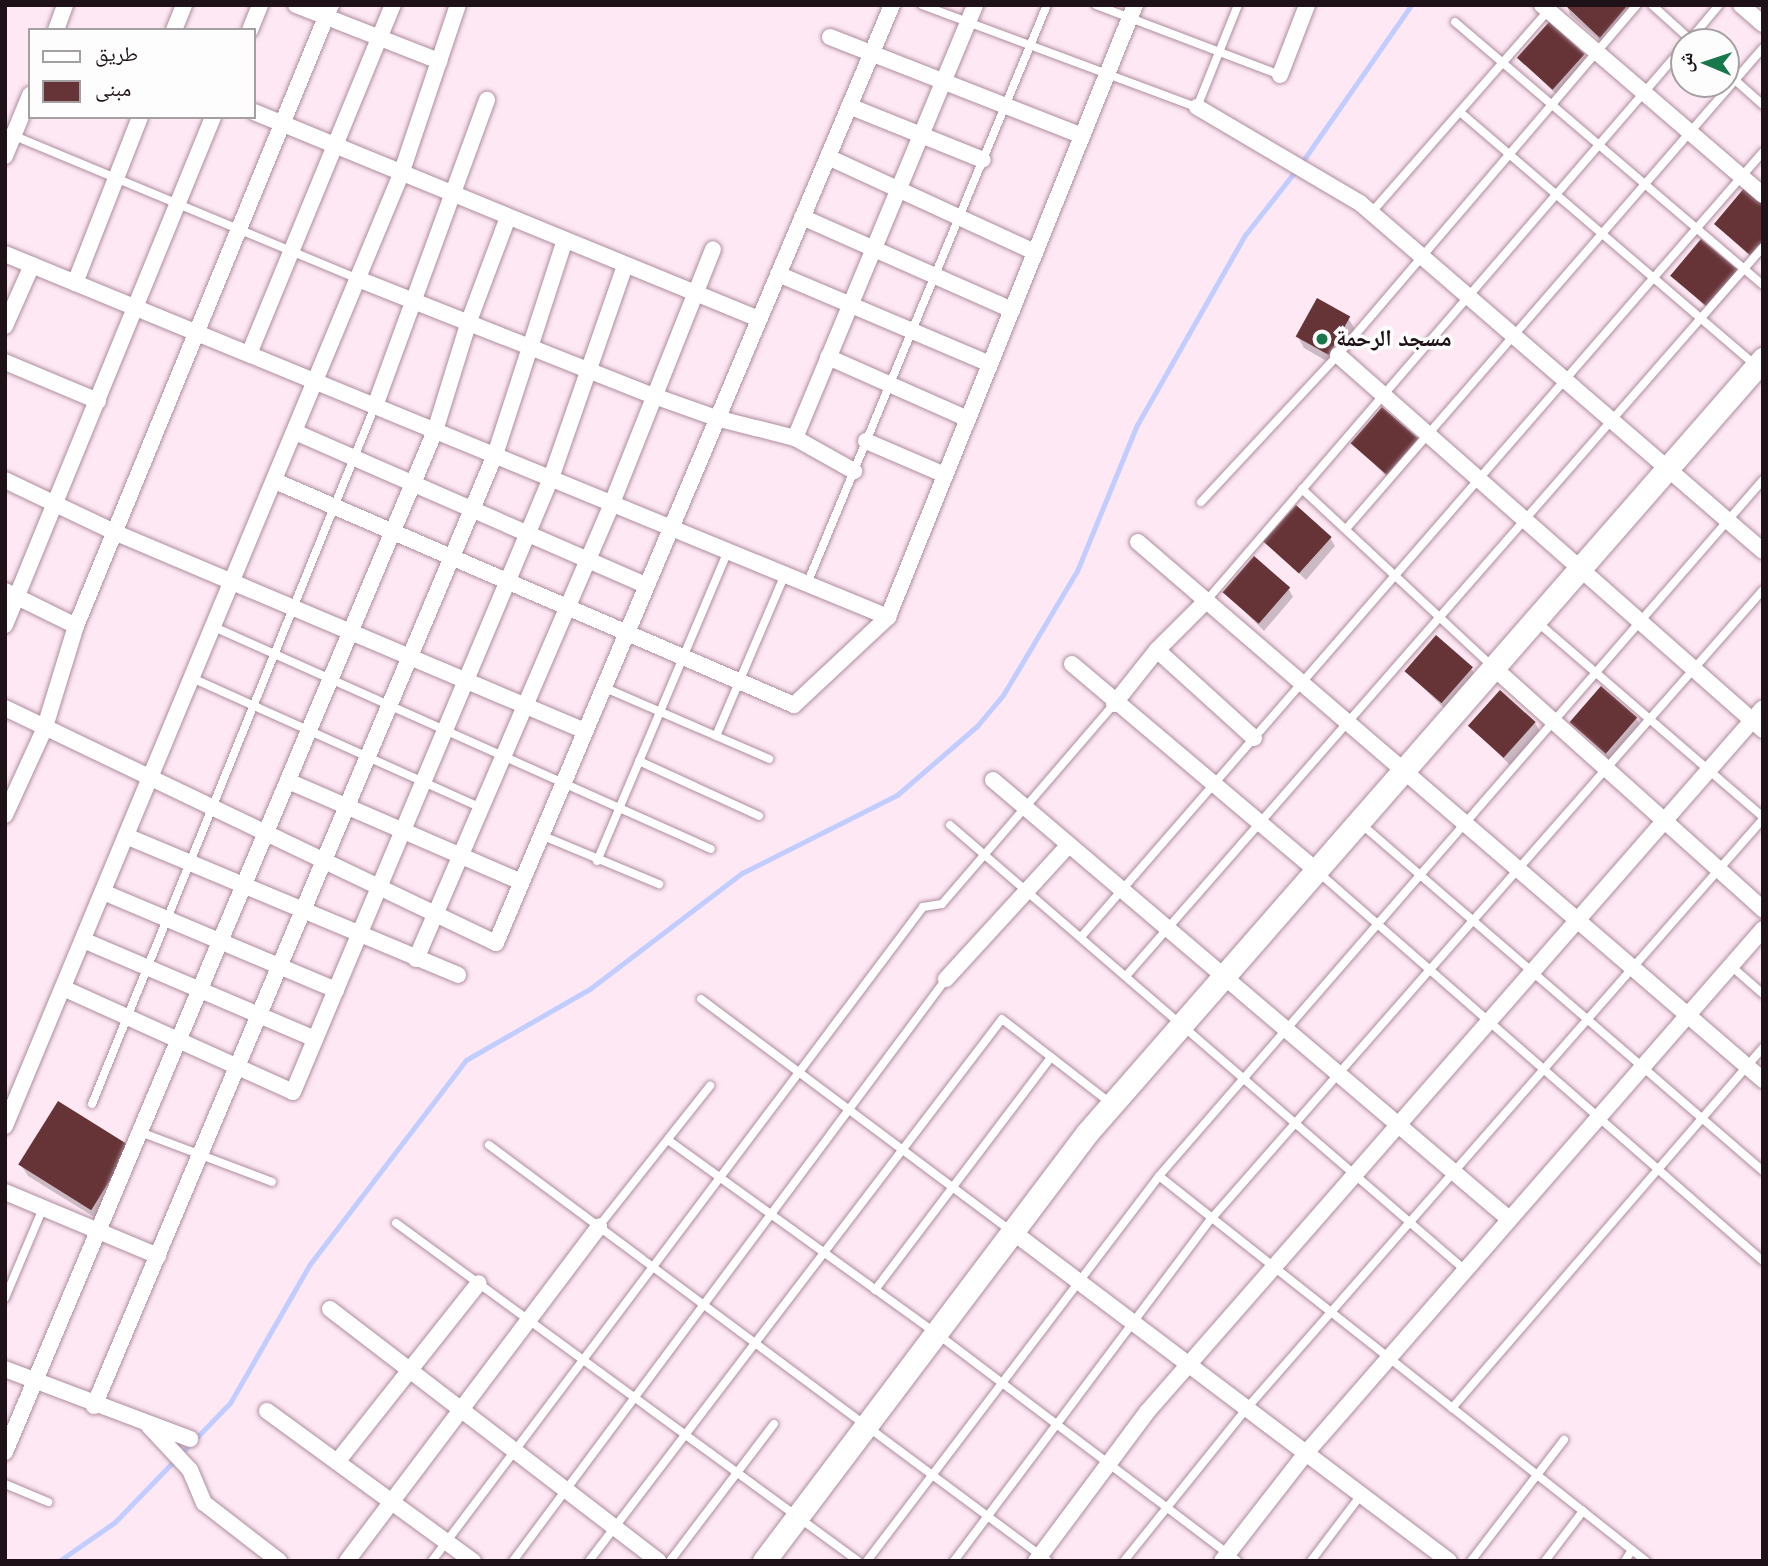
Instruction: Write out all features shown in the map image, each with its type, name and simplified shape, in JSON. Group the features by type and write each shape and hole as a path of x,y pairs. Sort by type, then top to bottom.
{"street":[{"path":"57,28 65,5"},
{"path":"175,28 184,5"},
{"path":"251,28 260,5"},
{"path":"296,5 328,11 380,38 439,61"},
{"path":"249,354 393,5"},
{"path":"5,1126 401,174 458,5"},
{"path":"5,708 44,730 152,776 496,943 892,5"},
{"path":"795,438 975,5"},
{"path":"1280,75 1307,5"},
{"path":"1741,5 1763,24"},
{"path":"1548,7 1596,52 1763,195"},
{"path":"5,815 44,730 76,626 328,11"},
{"path":"275,481 794,705 888,617 1132,12"},
{"path":"830,37 1082,136"},
{"path":"5,156 9,134 28,99"},
{"path":"375,406 412,297 487,100"},
{"path":"849,106 983,160"},
{"path":"1197,107 1300,165 1371,213 1763,551"},
{"path":"256,113 759,319"},
{"path":"75,283 139,119"},
{"path":"5,625 12,595 57,503 212,119"},
{"path":"828,157 1035,252"},
{"path":"5,1452 435,431 469,321 508,217"},
{"path":"802,217 1012,310"},
{"path":"94,1406 495,455 565,240"},
{"path":"416,959 612,503 713,249"},
{"path":"5,254 888,617"},
{"path":"5,326 32,265"},
{"path":"63,988 293,1092 551,478 586,368 625,265"},
{"path":"778,274 990,364"},
{"path":"358,279 412,297 654,396 716,418 795,438 854,471"},
{"path":"1042,1559 1108,1464 1190,1366 1709,770 1759,719 1693,670 1577,570 1338,355"},
{"path":"828,358 968,419"},
{"path":"5,362 98,401"},
{"path":"764,1561 1112,1105 1666,468 1761,365"},
{"path":"295,432 645,586"},
{"path":"866,441 945,475"},
{"path":"5,480 114,532 234,579 293,608 585,731"},
{"path":"1138,542 1763,1080"},
{"path":"12,595 76,626"},
{"path":"1114,704 1157,650 1207,600"},
{"path":"1157,650 1254,737"},
{"path":"1072,664 1114,704 1315,870"},
{"path":"1493,667 1763,909"},
{"path":"993,780 1509,1219"},
{"path":"288,781 521,882"},
{"path":"126,836 458,975"},
{"path":"946,979 1024,890 1069,845"},
{"path":"103,892 336,990"},
{"path":"1229,1558 1306,1453 1763,929"},
{"path":"83,940 315,1039"},
{"path":"5,1192 158,1256"},
{"path":"348,1561 459,1409 599,1226"},
{"path":"1013,1232 1449,1561"},
{"path":"337,1462 479,1283"},
{"path":"330,1310 658,1561"},
{"path":"5,1369 94,1406 190,1439"},
{"path":"267,1411 473,1561"},
{"path":"148,1424 190,1470 204,1503 276,1560"}],"lane":[{"path":"922,5 1106,77 1197,107 1238,5"},
{"path":"807,584 1046,5"},
{"path":"1096,5 1132,12 1219,52 1280,75"},
{"path":"1201,502 1338,355 1419,255 1637,5"},
{"path":"1652,5 1675,28"},
{"path":"1700,28 1719,5"},
{"path":"1371,213 1503,63 1548,7"},
{"path":"1455,22 1763,285"},
{"path":"1740,74 1763,48"},
{"path":"1207,600 1670,64"},
{"path":"1740,84 1763,105"},
{"path":"1346,528 1719,98"},
{"path":"1460,112 1700,318 1761,365"},
{"path":"9,134 358,279"},
{"path":"1081,937 1763,152"},
{"path":"1126,976 1520,519 1763,247"},
{"path":"92,1104 375,406"},
{"path":"867,1561 1159,1176 1763,480"},
{"path":"1302,489 1493,667"},
{"path":"597,861 728,551"},
{"path":"716,736 785,574"},
{"path":"954,1561 1212,1218 1763,590"},
{"path":"1124,1561 1247,1408 1763,818 1534,620"},
{"path":"214,627 711,849"},
{"path":"192,678 481,808"},
{"path":"603,687 769,759"},
{"path":"432,1561 923,907 943,904 982,853 1114,704"},
{"path":"639,761 759,816"},
{"path":"1358,821 1763,1171"},
{"path":"950,825 1465,1270"},
{"path":"541,835 597,861 659,884"},
{"path":"1315,870 1761,1256"},
{"path":"1731,966 1763,994"},
{"path":"513,1561 946,979"},
{"path":"701,999 1013,1232"},
{"path":"589,1561 1002,1019 1112,1105"},
{"path":"1452,1408 1763,1048"},
{"path":"875,1290 1051,1057"},
{"path":"599,1226 710,1086"},
{"path":"140,1132 272,1182"},
{"path":"668,1140 936,1334 1229,1558"},
{"path":"489,1145 867,1423 1042,1559"},
{"path":"1159,1176 1646,1561"},
{"path":"5,1298 43,1208"},
{"path":"396,1223 858,1561"},
{"path":"670,1561 774,1424"},
{"path":"1471,1561 1564,1440"},
{"path":"5,1484 48,1502"},
{"path":"1311,1561 1362,1495"},
{"path":"1545,1561 1583,1511"},
{"path":"1625,1561 1632,1550"}],"building":[{"path":"1565,5 1628,5 1600,38"},
{"path":"1549,22 1585,54 1553,90 1517,58"},
{"path":"1745,187 1763,202 1763,241 1750,255 1714,224"},
{"path":"1701,239 1738,270 1707,307 1670,276"},
{"path":"1317,298 1350,316 1329,355 1296,336"},
{"path":"1382,407 1418,438 1387,475 1351,443"},
{"path":"1296,505 1332,537 1299,574 1263,541"},
{"path":"1254,556 1290,587 1259,624 1223,592"},
{"path":"1436,635 1473,667 1441,703 1405,671"},
{"path":"1601,686 1637,717 1606,754 1570,722"},
{"path":"1500,690 1536,722 1504,758 1468,726"},
{"path":"58,1101 131,1147 91,1210 18,1165"}],"waterway":[{"path":"59,1561 115,1522 230,1403 310,1264 466,1060 591,988 742,873 897,795 977,726 1003,695 1077,571 1137,425 1245,235 1300,165 1411,5"}],"place":[{"name":"مسجد الرحمة","path":"1322,339"}]}
